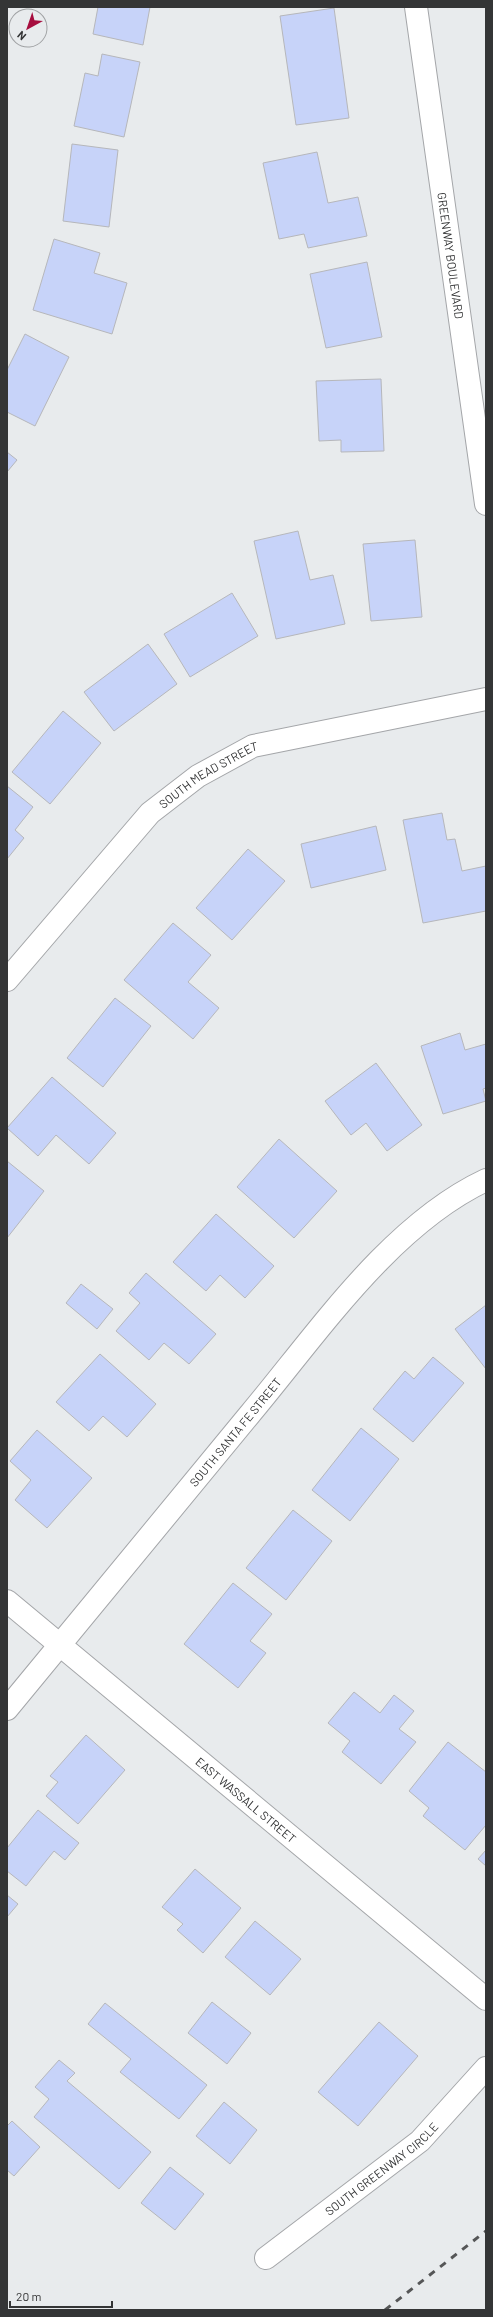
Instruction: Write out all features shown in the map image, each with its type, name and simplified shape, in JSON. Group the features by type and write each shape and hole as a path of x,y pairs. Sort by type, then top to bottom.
{"street":[{"name":"GREENWAY BOULEVARD","path":"416,7 486,504"},
{"name":"SOUTH MEAD STREET","path":"7,980 150,813 198,776 253,746 486,699"},
{"name":"SOUTH SANTA FE STREET","path":"7,1709 336,1311 393,1246 464,1190 486,1180"},
{"name":"EAST WASSALL STREET","path":"7,1601 486,1999"},
{"name":"SOUTH GREENWAY CIRCLE","path":"266,2258 420,2141 486,2068"}],"building":[{"path":"98,7 150,7 143,45 93,34"},
{"path":"334,8 349,118 296,125 280,16"},
{"path":"102,54 140,62 124,137 74,126 85,73 98,76"},
{"path":"72,144 118,150 109,227 63,221"},
{"path":"317,152 328,203 358,197 367,236 308,248 304,234 279,239 263,163"},
{"path":"54,239 100,253 94,273 127,283 112,334 33,310"},
{"path":"367,262 382,337 326,348 310,274"},
{"path":"25,334 69,357 35,426 7,412 7,370"},
{"path":"381,379 384,451 341,452 341,440 319,441 316,381"},
{"path":"7,452 17,460 7,472"},
{"path":"298,531 310,580 333,575 345,624 276,639 254,541"},
{"path":"415,540 422,617 371,621 363,544"},
{"path":"232,593 258,636 190,677 164,634"},
{"path":"148,644 177,684 114,731 84,692"},
{"path":"63,711 101,743 50,804 12,772"},
{"path":"7,786 33,807 15,830 24,838 7,859"},
{"path":"442,813 447,840 455,839 462,871 486,866 486,911 423,923 403,820"},
{"path":"376,826 386,870 311,888 301,844"},
{"path":"248,849 285,881 232,940 196,908"},
{"path":"173,923 211,955 188,982 219,1008 193,1039 124,980"},
{"path":"115,998 151,1026 103,1087 67,1058"},
{"path":"460,1033 465,1050 486,1044 486,1088 483,1089 486,1101 443,1114 421,1046"},
{"path":"376,1063 422,1125 387,1151 366,1123 351,1135 325,1101"},
{"path":"52,1077 116,1133 89,1164 56,1135 38,1156 7,1128"},
{"path":"279,1139 337,1191 294,1238 237,1187"},
{"path":"7,1161 44,1191 7,1238"},
{"path":"216,1214 274,1266 245,1298 220,1275 206,1291 173,1262"},
{"path":"146,1273 216,1334 189,1364 164,1343 149,1360 116,1331 140,1303 129,1293"},
{"path":"81,1284 113,1309 97,1329 66,1303"},
{"path":"486,1305 486,1369 455,1329"},
{"path":"100,1354 156,1404 127,1437 103,1416 89,1431 56,1402"},
{"path":"433,1357 464,1383 413,1442 373,1409 405,1371 414,1379"},
{"path":"361,1428 399,1459 350,1521 312,1490"},
{"path":"37,1430 92,1478 47,1528 15,1500 31,1480 10,1461"},
{"path":"293,1510 332,1541 286,1600 246,1568"},
{"path":"233,1583 272,1614 250,1641 266,1653 238,1688 184,1644"},
{"path":"354,1692 380,1713 394,1695 414,1711 399,1729 416,1742 381,1784 342,1752 350,1741 328,1723"},
{"path":"86,1735 125,1770 78,1824 46,1796 58,1782 50,1776"},
{"path":"448,1742 486,1772 486,1825 465,1850 423,1816 429,1808 409,1791"},
{"path":"38,1810 79,1843 65,1860 54,1851 26,1886 7,1871 7,1848"},
{"path":"486,1850 486,1866 478,1859"},
{"path":"195,1869 241,1908 203,1953 177,1930 183,1924 162,1907"},
{"path":"7,1895 18,1904 7,1917"},
{"path":"255,1921 301,1959 270,1995 225,1957"},
{"path":"212,2002 251,2033 227,2064 188,2033"},
{"path":"105,2003 207,2085 179,2119 120,2072 131,2059 88,2024"},
{"path":"379,2022 418,2056 358,2126 318,2092"},
{"path":"59,2060 75,2073 67,2081 151,2152 119,2189 34,2117 49,2099 35,2087"},
{"path":"224,2102 257,2130 230,2164 196,2136"},
{"path":"12,2121 40,2147 14,2176 7,2170 7,2126"},
{"path":"170,2167 204,2194 175,2230 141,2203"}],"railway":[{"path":"385,2310 486,2231"}]}
